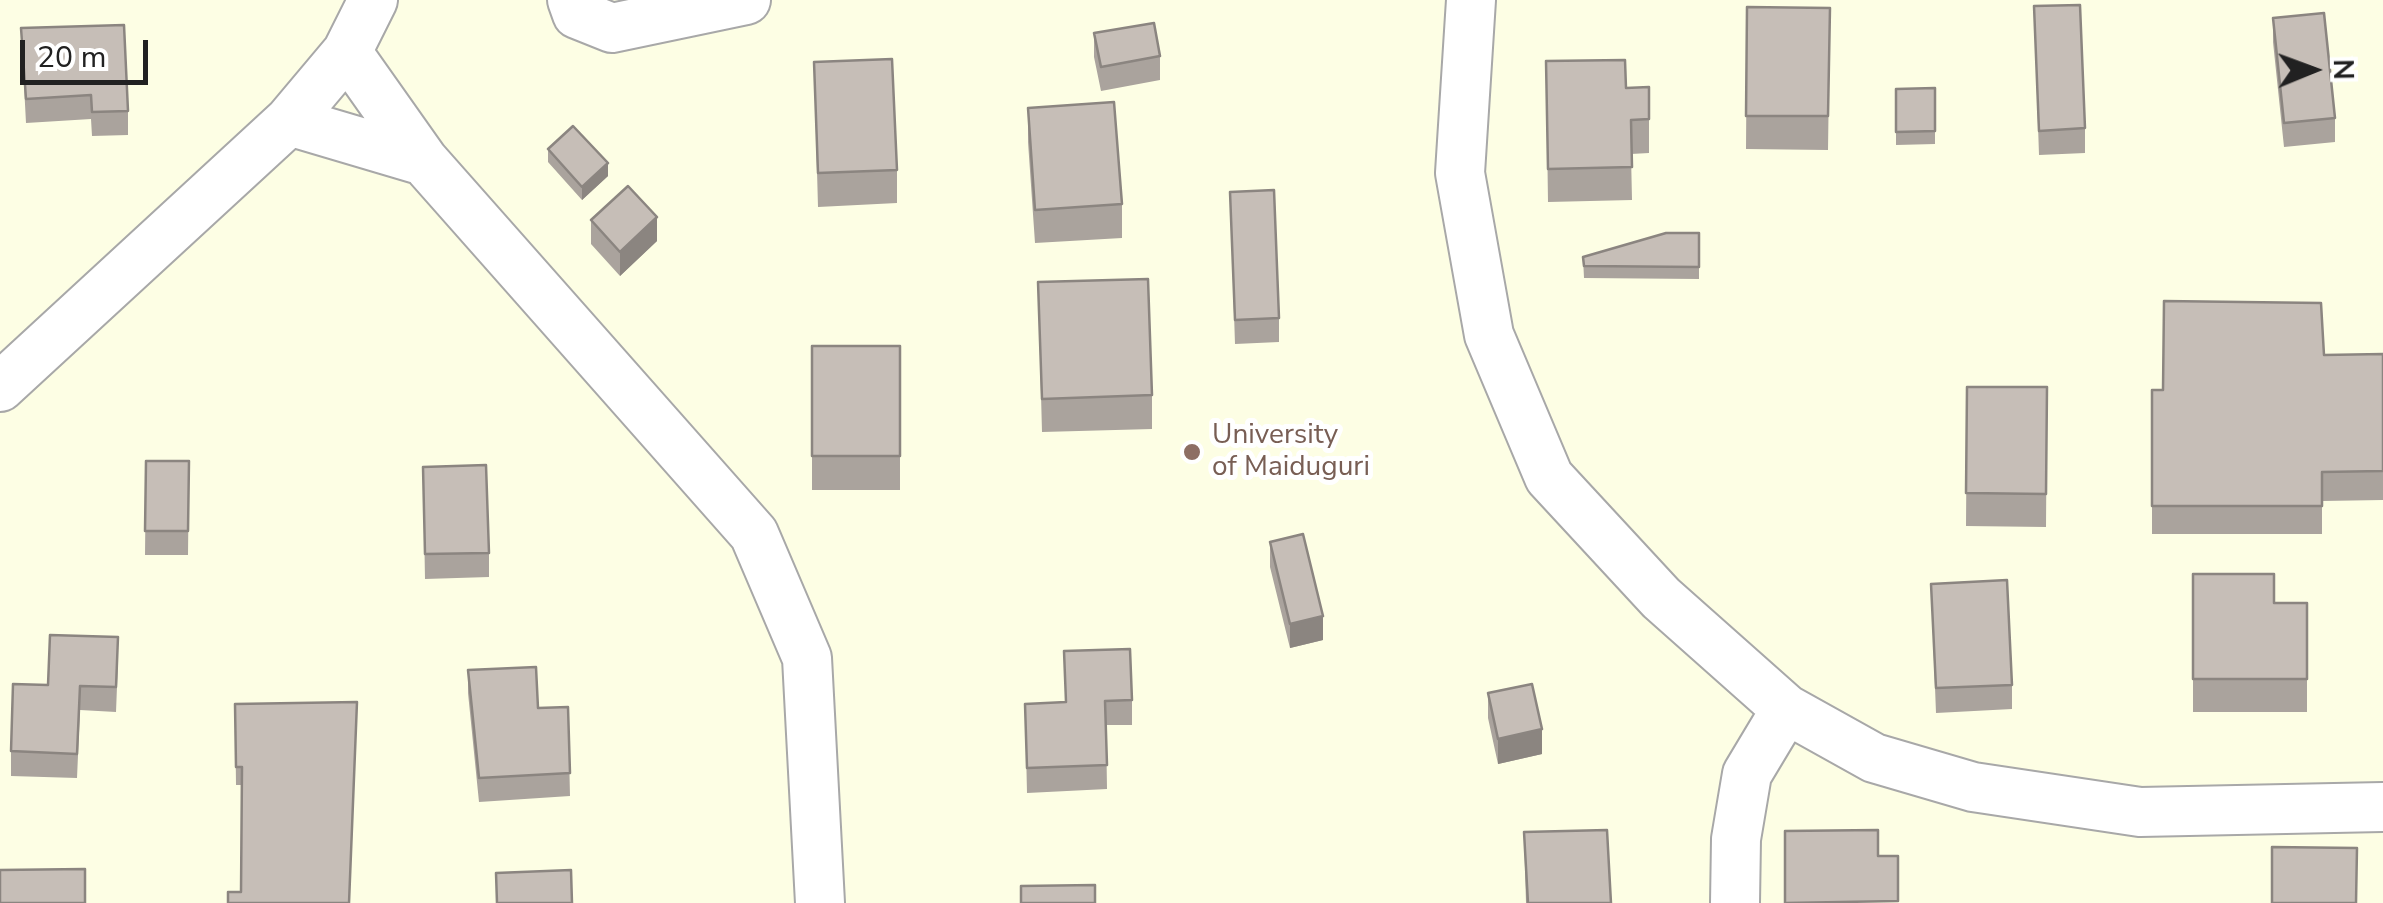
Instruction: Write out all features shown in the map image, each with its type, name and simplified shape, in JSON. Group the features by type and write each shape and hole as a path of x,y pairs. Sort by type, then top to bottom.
{"street":[{"path":"0,387 289,121 347,52 373,0"},
{"path":"572,0 577,14 612,28 746,0"},
{"path":"1471,0 1460,173 1489,335 1549,477 1661,598 1786,709 1874,758 1973,787 2140,812 2383,808"},
{"path":"347,52 424,161 754,534 807,658 820,903"},
{"path":"289,121 424,161"},
{"path":"1735,903 1736,839 1747,774 1786,709"}],"shaded area":[{"name":"University of Maiduguri","path":"0,0 2383,0 2383,903 0,903"}],"building":[{"path":"2080,5 2085,128 2039,131 2034,6"},
{"path":"1747,7 1830,8 1828,116 1746,116"},
{"path":"2324,13 2335,118 2284,123 2273,18"},
{"path":"1154,23 1160,56 1101,67 1094,33"},
{"path":"124,25 128,111 92,112 91,95 26,99 21,28"},
{"path":"892,59 897,170 818,173 814,62"},
{"path":"1625,60 1626,88 1649,87 1649,119 1631,120 1632,167 1548,169 1546,61"},
{"path":"1935,88 1935,131 1896,132 1896,89"},
{"path":"1114,102 1122,204 1035,210 1028,108"},
{"path":"573,126 608,163 582,187 548,149"},
{"path":"628,186 657,217 620,252 591,220"},
{"path":"1274,190 1279,318 1235,320 1230,192"},
{"path":"1666,233 1699,233 1699,267 1584,266 1583,257"},
{"path":"1148,279 1152,395 1042,399 1038,282"},
{"path":"2164,301 2321,303 2324,355 2383,354 2383,471 2322,472 2322,506 2152,506 2152,390 2163,390"},
{"path":"812,346 900,346 900,456 812,456"},
{"path":"1967,387 2047,387 2046,494 1966,493"},
{"path":"146,461 189,461 188,531 145,531"},
{"path":"486,465 489,553 425,554 423,467"},
{"path":"1303,534 1323,616 1290,624 1270,542"},
{"path":"2193,574 2274,574 2274,603 2307,603 2307,679 2193,679"},
{"path":"2007,580 2012,685 1936,688 1931,584"},
{"path":"50,635 118,637 116,687 80,686 77,754 11,751 13,684 48,685"},
{"path":"1130,649 1132,700 1105,701 1107,765 1027,768 1025,704 1066,702 1064,651"},
{"path":"536,667 538,708 568,707 570,773 479,778 468,670"},
{"path":"1532,684 1542,729 1498,739 1488,693"},
{"path":"357,702 349,903 228,903 228,892 241,892 242,767 236,767 235,704"},
{"path":"1607,830 1611,903 1528,903 1524,832"},
{"path":"1878,830 1878,856 1898,856 1898,901 1785,903 1785,831"},
{"path":"2272,847 2357,848 2356,903 2272,903"},
{"path":"85,869 85,903 0,903 0,870"},
{"path":"571,870 572,903 497,903 496,873"},
{"path":"1095,885 1095,903 1021,903 1021,886"}],"place":[{"name":"University of Maiduguri","path":"1192,452"}]}
